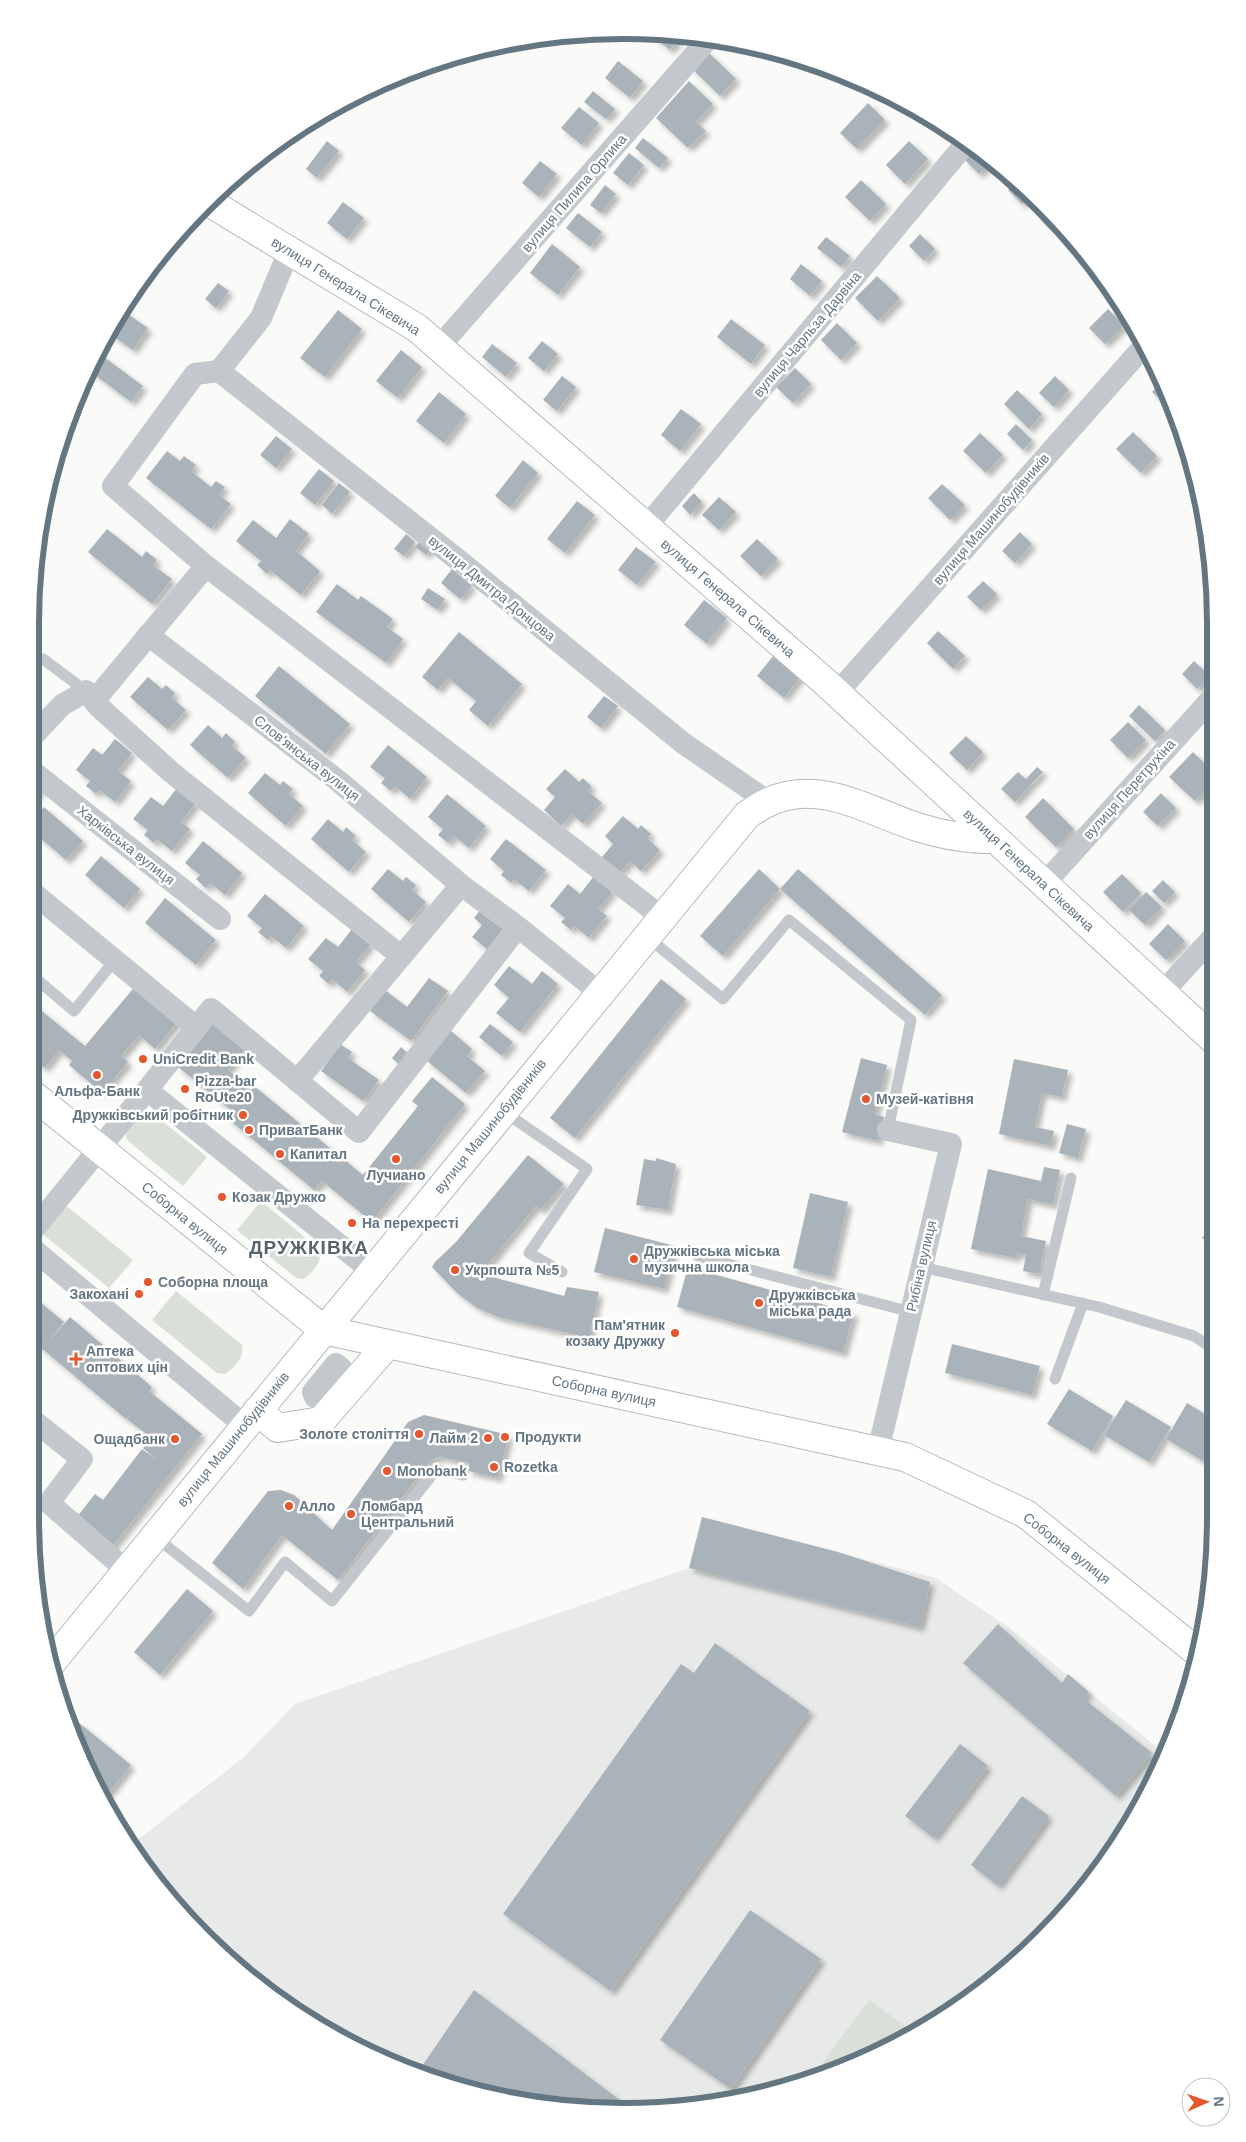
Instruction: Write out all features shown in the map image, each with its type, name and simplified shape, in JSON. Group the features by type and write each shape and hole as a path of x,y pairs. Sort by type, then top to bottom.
{"street":[{"name":"вулиця Пилипа Орлика","path":"439,348 703,45"},
{"name":"вулиця Чарльза Дарвіна","path":"646,527 963,147"},
{"name":"вулиця Генерала Сікевича","path":"214,206 417,328 837,693 1207,1034"},
{"path":"289,251 261,318 219,371 195,374 113,486 206,566 654,926"},
{"name":"вулиця Машинобудівників","path":"837,693 1140,351"},
{"name":"вулиця Дмитра Донцова","path":"219,371 470,569 683,743 767,802"},
{"path":"39,730 62,705 90,696 148,635 206,566"},
{"name":"Слов'янська вулиця","path":"148,635 336,779 462,886 518,927 600,993"},
{"path":"90,696 171,772 401,956"},
{"name":"вулиця Перетрухіна","path":"1044,884 1207,704"},
{"name":"Харківська вулиця","path":"39,777 220,919"},
{"name":"вулиця Машинобудівників","path":"56,1657 250,1418 747,815 767,802 793,794 829,796 916,827 958,838 967,840 995,839"},
{"path":"297,1081 462,886"},
{"path":"39,898 114,961 200,1023"},
{"path":"39,1223 211,1009 359,1132 518,927"},
{"path":"1162,993 1207,945"},
{"path":"147,1090 372,1272"},
{"name":"Соборна вулиця","path":"39,1100 324,1330 905,1457 1026,1514 1192,1648"},
{"name":"Рибіна вулиця","path":"878,1451 951,1144 888,1130"},
{"path":"39,1254 250,1418 278,1428 321,1421 388,1344"},
{"path":"39,1425 82,1459 49,1503 126,1570"}],"lane":[{"path":"39,659 44,659 90,696"},
{"path":"654,926 723,999 789,920 911,1020 888,1130"},
{"path":"39,981 74,1011 114,961"},
{"path":"503,1111 587,1169 529,1253 562,1272"},
{"path":"1043,1295 1071,1178"},
{"path":"698,1256 910,1312"},
{"path":"921,1267 1083,1303 1194,1336 1207,1345"},
{"path":"1055,1378 1083,1303"},
{"path":"154,1536 249,1611 285,1562 332,1601 436,1470 464,1475"}],"shaded area":[{"path":"151,1112 207,1157 183,1186 128,1141 124,1131 141,1113"},
{"path":"261,1201 320,1250 320,1259 316,1267 303,1279 296,1278 237,1230"},
{"path":"68,1207 133,1260 109,1288 45,1236 41,1226 58,1208"},
{"path":"176,1291 242,1345 240,1358 225,1374 217,1373 152,1320"},
{"path":"704,1518 936,1578 1012,1630 1160,1750 1129,1811 1109,1844 1087,1875 1036,1932 979,1983 948,2005 881,2043 847,2059 774,2083 737,2092 661,2102 585,2102 509,2092 472,2083 399,2059 365,2043 298,2005 267,1983 210,1932 159,1875 135,1842 244,1757 295,1704 689,1568"},
{"path":"869,2000 908,2028 847,2059 818,2069"}],"building":[{"path":"658,40 677,42 670,50"},
{"path":"707,51 736,79 720,96 691,68"},
{"path":"618,61 643,81 630,98 605,78"},
{"path":"689,81 713,104 696,122 706,131 688,148 656,118"},
{"path":"593,91 615,109 606,119 584,102"},
{"path":"868,103 885,120 857,149 840,133"},
{"path":"579,107 599,123 582,145 561,128"},
{"path":"643,138 668,158 659,168 635,148"},
{"path":"327,141 339,151 317,178 306,169"},
{"path":"909,141 928,159 905,184 886,165"},
{"path":"629,153 644,165 628,185 613,173"},
{"path":"970,153 987,166 979,174 964,159"},
{"path":"540,161 557,174 539,197 522,183"},
{"path":"861,180 886,204 870,221 845,197"},
{"path":"605,185 616,194 601,213 590,205"},
{"path":"1011,187 1026,200 1022,204 1008,190"},
{"path":"343,202 364,218 347,239 327,223"},
{"path":"578,213 602,232 590,247 566,228"},
{"path":"1040,215 1053,230 1039,216"},
{"path":"920,234 935,249 924,261 909,246"},
{"path":"826,237 850,256 841,267 817,248"},
{"path":"552,244 580,267 558,295 530,273"},
{"path":"801,264 822,281 810,296 790,279"},
{"path":"877,276 900,298 878,321 855,298"},
{"path":"218,283 229,291 216,308 205,299"},
{"path":"1108,309 1124,325 1105,344 1089,328"},
{"path":"338,310 362,329 325,377 300,358"},
{"path":"127,314 148,328 133,350 114,337"},
{"path":"731,319 765,345 751,364 717,337"},
{"path":"837,323 857,343 841,360 821,340"},
{"path":"542,341 558,354 544,371 528,358"},
{"path":"492,344 517,363 506,377 482,357"},
{"path":"401,350 422,367 398,398 376,381"},
{"path":"103,357 143,386 131,402 94,375"},
{"path":"795,368 811,384 793,403 776,387"},
{"path":"562,376 576,387 557,411 543,400"},
{"path":"1055,376 1069,390 1054,407 1039,393"},
{"path":"1157,386 1165,404 1152,392"},
{"path":"1017,390 1042,414 1029,429 1004,404"},
{"path":"439,392 466,414 444,443 416,421"},
{"path":"681,409 701,424 680,451 661,435"},
{"path":"1016,424 1032,440 1023,450 1007,434"},
{"path":"1133,432 1157,456 1141,473 1116,449"},
{"path":"980,433 1003,455 986,473 963,451"},
{"path":"276,436 292,449 276,468 260,455"},
{"path":"167,451 180,461 184,456 196,465 191,471 211,487 216,481 225,487 219,495 231,504 211,529 146,478"},
{"path":"523,460 538,473 510,508 495,496"},
{"path":"319,469 334,481 315,505 300,493"},
{"path":"339,483 350,492 332,514 322,505"},
{"path":"942,484 965,505 950,520 928,498"},
{"path":"694,493 702,502 690,515 682,506"},
{"path":"719,497 736,512 719,530 702,515"},
{"path":"577,501 595,515 565,553 547,539"},
{"path":"290,519 309,534 296,551 320,571 301,595 270,570 267,574 257,565 261,561 236,541 253,520 276,538"},
{"path":"107,529 142,557 146,551 157,560 153,565 172,579 152,604 88,552"},
{"path":"1020,532 1032,544 1015,563 1002,551"},
{"path":"406,534 415,542 404,556 394,549"},
{"path":"422,538 433,546 426,555 415,547"},
{"path":"757,539 778,559 761,576 740,556"},
{"path":"636,547 656,562 637,585 618,570"},
{"path":"452,569 472,586 460,599 441,583"},
{"path":"983,581 997,594 981,610 967,597"},
{"path":"337,584 358,600 361,596 393,619 387,627 403,639 386,663 316,612"},
{"path":"428,588 445,599 438,610 421,599"},
{"path":"704,600 727,618 707,644 684,625"},
{"path":"938,631 965,656 953,669 927,643"},
{"path":"459,632 522,684 488,726 469,710 476,701 448,678 438,690 422,677"},
{"path":"774,655 801,676 784,698 757,676"},
{"path":"1194,661 1207,673 1207,679 1197,689 1182,674"},
{"path":"279,666 350,724 326,754 255,696"},
{"path":"148,677 162,689 166,685 175,693 172,698 186,710 168,730 130,697"},
{"path":"604,696 618,706 601,728 587,717"},
{"path":"1139,705 1165,730 1155,741 1129,716"},
{"path":"1128,722 1146,740 1128,758 1110,740"},
{"path":"208,725 222,738 226,733 235,742 232,746 246,758 228,778 190,745"},
{"path":"966,736 983,752 967,770 949,753"},
{"path":"115,739 132,753 118,771 131,781 115,802 99,790 96,794 86,786 90,781 76,770 93,748 102,755"},
{"path":"388,745 427,777 410,799 395,786 391,791 381,783 385,778 370,767"},
{"path":"1193,752 1207,765 1207,789 1195,801 1169,777"},
{"path":"1037,767 1043,772 1015,802 1001,789 1018,772 1026,779"},
{"path":"565,769 579,782 583,778 592,787 588,791 602,803 583,824 572,814 561,826 544,810 555,797 546,789"},
{"path":"265,773 280,785 283,781 293,789 289,794 303,806 286,826 248,793"},
{"path":"177,788 196,803 181,822 190,829 172,851 157,839 154,843 144,835 148,830 133,819 151,797 163,806"},
{"path":"1161,793 1176,808 1158,826 1143,812"},
{"path":"447,794 486,826 469,848 454,836 448,843 438,835 443,829 428,817"},
{"path":"1043,798 1074,829 1056,847 1025,817"},
{"path":"44,807 83,841 66,860 39,837 39,813"},
{"path":"623,816 638,829 641,825 651,834 647,838 660,850 641,871 630,861 620,873 602,857 613,844 605,836"},
{"path":"328,819 343,832 346,827 356,836 352,840 366,852 349,872 311,839"},
{"path":"506,839 546,870 529,891 514,879 511,883 501,875 504,871 490,859"},
{"path":"203,841 242,873 225,895 210,883 206,888 196,879 200,875 185,863"},
{"path":"101,856 140,889 124,908 85,875"},
{"path":"388,869 403,881 406,877 416,885 412,890 426,902 409,922 371,889"},
{"path":"759,869 780,889 723,956 700,936"},
{"path":"798,869 942,995 925,1015 780,889"},
{"path":"1122,874 1141,893 1123,912 1103,892"},
{"path":"594,876 613,891 598,909 607,916 589,938 574,926 571,930 561,922 565,918 550,906 568,884 580,894"},
{"path":"1163,880 1175,892 1164,903 1152,891"},
{"path":"1146,892 1162,907 1145,925 1129,910"},
{"path":"265,894 304,926 286,948 271,936 268,940 258,932 262,928 247,916"},
{"path":"165,898 216,940 196,965 145,923"},
{"path":"481,909 508,930 491,952 472,937 482,925 474,918"},
{"path":"1168,924 1185,941 1166,960 1149,944"},
{"path":"352,929 371,944 356,962 365,970 347,992 332,979 329,984 319,976 323,971 308,959 326,938 338,947"},
{"path":"509,966 532,984 542,971 558,984 520,1032 496,1013 509,998 494,985"},
{"path":"429,978 448,991 411,1041 370,1011 385,990 407,1007"},
{"path":"661,979 686,999 575,1138 550,1118"},
{"path":"137,984 179,1020 155,1049 139,1035 121,1056 128,1062 102,1093 69,1065 72,1061 59,1050 45,1068 39,1064 39,1009 85,1046"},
{"path":"213,1022 245,1049 228,1070 251,1090 254,1086 363,1175 418,1106 412,1101 432,1077 465,1104 372,1222 322,1181 314,1190 227,1118 233,1112 177,1066"},
{"path":"490,1024 513,1042 502,1056 479,1037"},
{"path":"450,1030 472,1049 467,1056 485,1071 466,1093 426,1060"},
{"path":"340,1044 352,1052 348,1058 379,1080 363,1101 321,1071"},
{"path":"401,1047 413,1058 404,1069 392,1058"},
{"path":"861,1058 887,1065 875,1114 884,1117 878,1141 842,1132"},
{"path":"1014,1059 1068,1070 1062,1097 1042,1093 1035,1127 1054,1131 1051,1146 999,1134"},
{"path":"1067,1124 1086,1129 1078,1158 1059,1153"},
{"path":"528,1155 564,1184 541,1210 536,1206 484,1269 496,1278 564,1296 567,1287 599,1292 589,1338 498,1317 477,1308 457,1293 432,1267 456,1242"},
{"path":"656,1158 676,1164 668,1210 636,1205 644,1159 656,1161"},
{"path":"1044,1167 1060,1170 1053,1205 1028,1199 1021,1236 1046,1241 1039,1274 1023,1271 1026,1255 1017,1253 1016,1258 971,1249 988,1169 1041,1181"},
{"name":"Дружківська міська музична школа","path":"810,1193 848,1202 831,1277 793,1268"},
{"name":"Дружківська міська музична школа","path":"605,1228 675,1246 664,1289 594,1272"},
{"path":"1207,1231 1207,1241 1202,1238"},
{"path":"688,1267 854,1313 843,1353 677,1307"},
{"path":"39,1301 64,1322 45,1346 70,1317 152,1387 149,1391 202,1434 109,1551 72,1523 95,1494 103,1500 142,1449 157,1460 143,1448 151,1438 127,1419 132,1412 126,1419 39,1346"},
{"path":"952,1344 1040,1366 1032,1395 945,1373"},
{"path":"1069,1389 1113,1416 1092,1451 1047,1424"},
{"path":"1126,1400 1171,1427 1149,1462 1104,1435"},
{"path":"1187,1403 1207,1415 1207,1464 1166,1439"},
{"path":"424,1415 509,1435 498,1478 468,1471 469,1463 440,1457 431,1460 338,1580 282,1535 243,1589 212,1563 268,1491 281,1490 294,1495 332,1530 408,1422"},
{"path":"702,1517 838,1552 930,1582 920,1627 689,1568"},
{"path":"187,1589 213,1611 160,1675 134,1652"},
{"path":"998,1624 1062,1683 1068,1674 1089,1692 1084,1699 1152,1753 1116,1796 963,1663"},
{"path":"715,1643 810,1711 611,1991 503,1914 681,1664 694,1673"},
{"path":"78,1722 131,1765 108,1794 83,1743 76,1724"},
{"path":"960,1744 988,1766 934,1838 905,1816"},
{"path":"1022,1796 1049,1816 998,1886 971,1865"},
{"path":"750,1910 821,1959 731,2089 660,2040"},
{"path":"474,1990 624,2103 585,2102 509,2092 421,2067"}],"place":[{"name":"UniCredit Bank","path":"143,1059"},
{"name":"Альфа-Банк","path":"97,1075"},
{"name":"Pizza-bar RoUte20","path":"185,1089"},
{"name":"Музей-катівня","path":"866,1099"},
{"name":"Дружківський робітник","path":"243,1115"},
{"name":"ПриватБанк","path":"249,1130"},
{"name":"Капитал","path":"280,1154"},
{"name":"Лучиано","path":"396,1159"},
{"name":"Козак Дружко","path":"222,1197"},
{"name":"На перехресті","path":"352,1223"},
{"name":"Дружківська міська музична школа","path":"634,1259"},
{"name":"Укрпошта №5","path":"455,1270"},
{"name":"Соборна площа","path":"148,1282"},
{"name":"Закохані","path":"139,1294"},
{"name":"Дружківська міська рада","path":"759,1303"},
{"name":"Пам'ятник козаку Дружку","path":"675,1333"},
{"name":"Аптека оптових цін","path":"76,1359"},
{"name":"Золоте століття","path":"419,1434"},
{"name":"Продукти","path":"505,1437"},
{"name":"Лайм 2","path":"488,1438"},
{"name":"Ощадбанк","path":"175,1439"},
{"name":"Rozetka","path":"494,1467"},
{"name":"Monobank","path":"387,1471"},
{"name":"Алло","path":"289,1506"},
{"name":"Ломбард Центральний","path":"351,1514"}],"district":[{"name":"ДРУЖКІВКА","path":"309,1247"}]}
